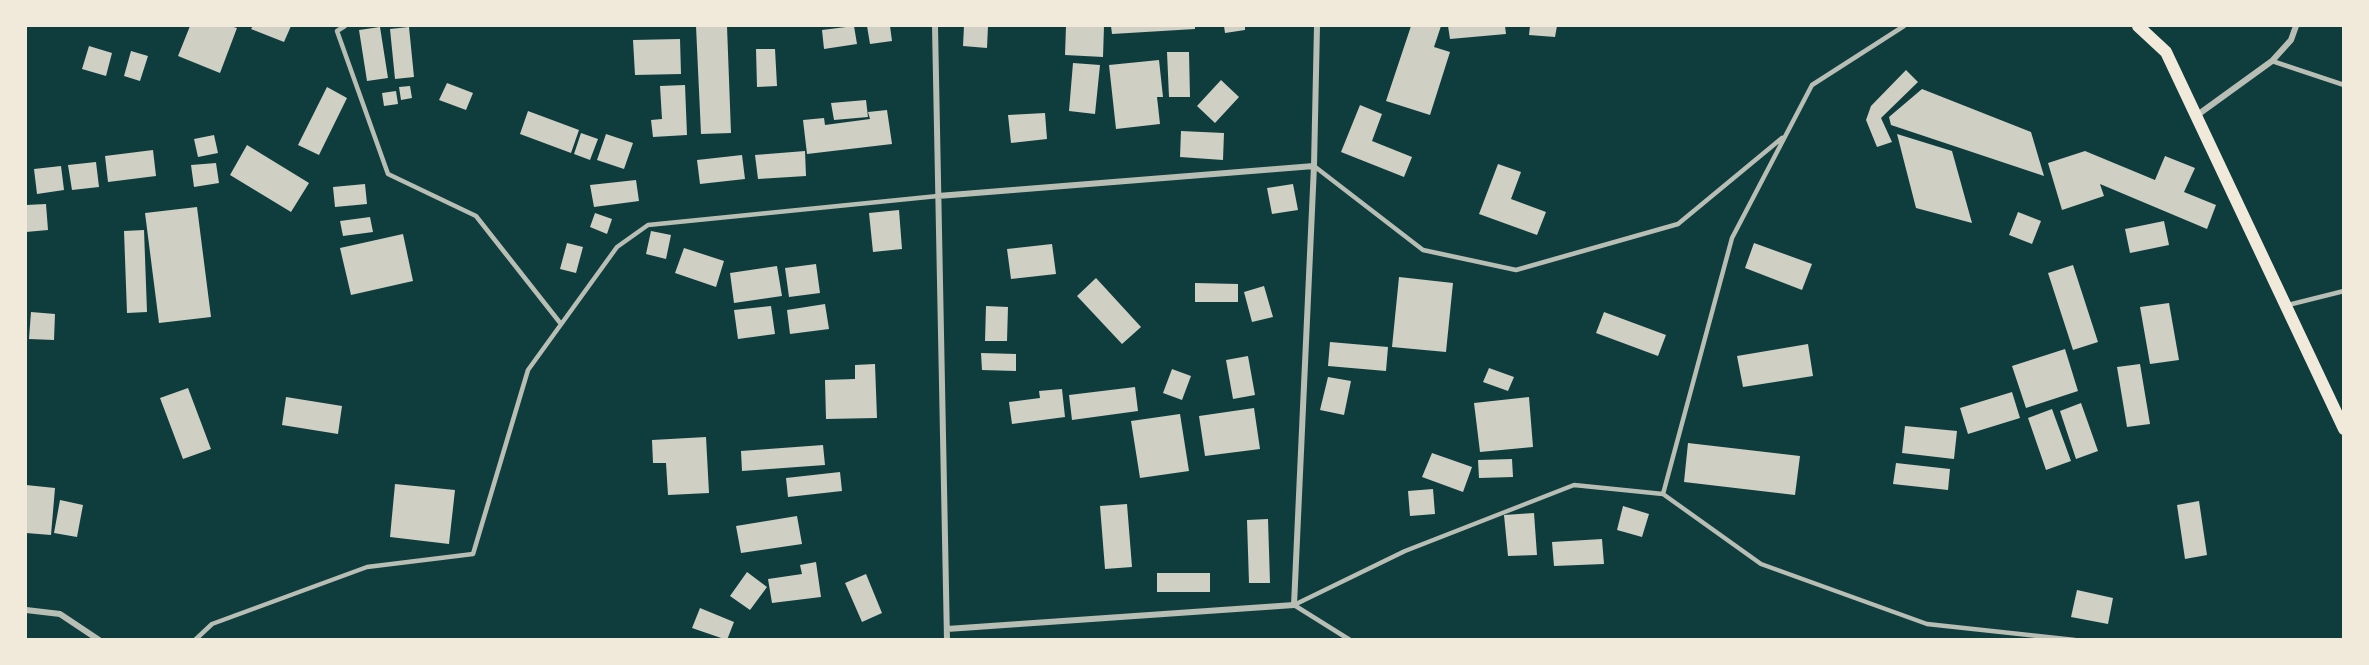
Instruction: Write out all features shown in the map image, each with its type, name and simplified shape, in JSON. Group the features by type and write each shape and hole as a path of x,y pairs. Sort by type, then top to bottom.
{"main road":[{"path":"2138,26 2166,52 2343,429"}],"street":[{"path":"935,26 947,639"},
{"path":"947,629 1294,605 1314,166 1317,26"},
{"path":"2196,116 2272,61 2291,40 2296,26"},
{"path":"938,196 1314,166"},
{"path":"26,610 60,614 99,639"}],"lane":[{"path":"345,26 337,31 388,174 476,216 561,324"},
{"path":"1663,494 1732,238 1784,136 1812,85 1904,26"},
{"path":"2272,61 2343,85"},
{"path":"1314,166 1422,250 1516,270 1678,225 1784,136"},
{"path":"195,639 212,624 367,567 473,555 528,370 617,247 648,225 938,196"},
{"path":"2285,306 2343,291"},
{"path":"1294,605 1405,551 1574,484 1663,494 1761,564 1927,624 2075,639"},
{"path":"1294,605 1350,639"}],"building":[{"path":"190,26 237,28 220,73 178,56"},
{"path":"253,26 291,26 284,42 251,29"},
{"path":"696,26 727,26 731,133 701,134"},
{"path":"854,26 857,44 824,49 822,30"},
{"path":"867,26 890,26 892,41 870,44"},
{"path":"964,26 988,26 987,48 963,46"},
{"path":"1066,26 1104,26 1103,57 1065,55"},
{"path":"1111,26 1195,26 1195,29 1112,34"},
{"path":"1224,26 1245,26 1245,30 1225,33"},
{"path":"1411,26 1441,26 1434,47 1450,52 1430,115 1386,101"},
{"path":"1448,26 1505,26 1506,34 1450,39"},
{"path":"1530,26 1557,26 1555,37 1529,35"},
{"path":"380,27 388,78 367,81 359,30"},
{"path":"409,27 414,77 395,79 390,29"},
{"path":"680,39 681,74 635,75 633,40"},
{"path":"89,46 112,53 106,76 82,69"},
{"path":"756,49 775,49 777,86 757,87"},
{"path":"131,51 148,56 140,81 124,76"},
{"path":"1167,52 1189,52 1190,97 1169,97"},
{"path":"1159,60 1163,97 1157,97 1160,124 1116,129 1109,65"},
{"path":"1073,63 1100,65 1095,114 1069,111"},
{"path":"1906,70 1918,82 1881,118 1892,142 1877,147 1866,120 1871,106"},
{"path":"1221,80 1239,97 1215,123 1197,106"},
{"path":"447,83 473,93 466,110 439,100"},
{"path":"685,85 687,135 653,137 651,120 662,119 660,86"},
{"path":"410,86 412,98 401,100 399,87"},
{"path":"327,87 347,98 319,155 298,145"},
{"path":"1922,89 2031,132 2044,176 1891,125 1889,117"},
{"path":"396,91 398,104 384,106 382,93"},
{"path":"866,100 868,117 834,120 831,103"},
{"path":"1360,105 1382,114 1372,141 1412,157 1404,177 1341,152"},
{"path":"887,110 892,144 807,154 803,120 824,118 825,125 870,119 868,112"},
{"path":"528,111 579,130 571,153 520,134"},
{"path":"1045,113 1047,139 1011,143 1008,115"},
{"path":"1181,131 1224,133 1223,160 1180,157"},
{"path":"581,133 598,139 590,160 574,154"},
{"path":"606,134 633,143 624,169 597,160"},
{"path":"1897,134 1952,151 1972,223 1916,208"},
{"path":"214,135 218,153 198,157 194,139"},
{"path":"247,145 309,183 291,212 230,175"},
{"path":"153,150 156,176 108,182 105,156"},
{"path":"805,151 806,176 758,179 755,155"},
{"path":"2085,151 2155,180 2165,156 2195,168 2184,192 2216,205 2207,229 2100,184 2104,196 2062,210 2048,163"},
{"path":"742,155 745,179 700,184 697,160"},
{"path":"96,162 99,187 72,190 68,165"},
{"path":"216,163 219,183 194,187 191,165"},
{"path":"1498,164 1521,172 1511,199 1546,212 1537,235 1479,214"},
{"path":"61,166 64,190 37,194 34,169"},
{"path":"636,180 639,201 594,207 590,185"},
{"path":"365,184 367,204 335,207 333,187"},
{"path":"1293,184 1298,210 1272,214 1267,188"},
{"path":"46,204 48,230 26,232 26,205"},
{"path":"197,207 211,317 159,323 145,213"},
{"path":"899,210 902,249 873,252 869,213"},
{"path":"2018,212 2041,221 2032,244 2009,235"},
{"path":"595,213 612,219 607,234 590,227"},
{"path":"370,217 373,232 343,236 340,221"},
{"path":"2164,221 2169,245 2130,253 2125,229"},
{"path":"144,230 147,312 127,313 124,231"},
{"path":"651,231 671,235 666,259 646,254"},
{"path":"403,234 413,281 351,295 340,248"},
{"path":"567,243 583,247 576,273 560,269"},
{"path":"1754,243 1812,264 1802,290 1745,268"},
{"path":"1052,244 1056,274 1011,279 1007,249"},
{"path":"684,248 724,261 716,287 675,273"},
{"path":"816,264 820,293 789,297 785,268"},
{"path":"2073,265 2098,342 2073,350 2048,273"},
{"path":"777,266 782,296 734,303 730,273"},
{"path":"1399,277 1453,283 1446,352 1392,347"},
{"path":"1096,278 1141,327 1122,344 1077,296"},
{"path":"1195,283 1238,284 1238,302 1195,302"},
{"path":"1264,286 1273,317 1252,322 1244,292"},
{"path":"2169,303 2179,360 2150,364 2140,307"},
{"path":"825,304 829,329 790,334 787,310"},
{"path":"771,306 775,334 738,339 734,310"},
{"path":"986,306 1008,307 1007,341 985,341"},
{"path":"31,312 55,314 54,340 29,339"},
{"path":"1604,312 1666,335 1658,356 1596,333"},
{"path":"1330,342 1388,347 1386,371 1328,366"},
{"path":"1808,344 1813,376 1743,387 1737,356"},
{"path":"2065,349 2078,391 2026,408 2012,366"},
{"path":"981,353 1016,354 1016,371 982,370"},
{"path":"1248,356 1255,395 1233,399 1226,360"},
{"path":"875,364 877,418 826,419 825,380 855,379 855,365"},
{"path":"2140,364 2150,424 2127,427 2117,367"},
{"path":"1489,368 1514,377 1508,391 1483,382"},
{"path":"1172,369 1191,376 1182,400 1163,393"},
{"path":"1328,377 1351,381 1344,415 1320,410"},
{"path":"1135,387 1138,411 1072,420 1069,395"},
{"path":"188,388 211,449 183,459 160,398"},
{"path":"1062,389 1065,417 1012,424 1009,402 1040,398 1039,391"},
{"path":"2012,392 2020,418 1968,434 1960,408"},
{"path":"286,397 342,406 338,434 282,425"},
{"path":"1529,397 1533,447 1480,452 1474,403"},
{"path":"2081,403 2098,451 2076,459 2060,411"},
{"path":"1254,408 1260,449 1205,456 1199,416"},
{"path":"2052,409 2071,461 2046,470 2028,418"},
{"path":"1180,414 1189,471 1140,478 1131,421"},
{"path":"1905,426 1957,431 1954,459 1902,453"},
{"path":"706,437 709,493 668,495 666,463 653,463 652,440"},
{"path":"1688,443 1800,456 1795,495 1684,482"},
{"path":"823,445 825,465 742,471 741,451"},
{"path":"1432,453 1472,467 1463,492 1422,477"},
{"path":"1512,459 1513,477 1479,478 1478,460"},
{"path":"1896,463 1950,469 1948,490 1893,484"},
{"path":"840,472 842,491 788,497 786,478"},
{"path":"395,484 455,490 449,544 390,537"},
{"path":"26,485 55,488 51,535 26,533"},
{"path":"1433,489 1435,514 1410,516 1408,491"},
{"path":"60,500 83,505 77,537 54,533"},
{"path":"2199,501 2207,555 2185,559 2177,505"},
{"path":"1127,504 1132,567 1105,569 1100,506"},
{"path":"1623,506 1649,514 1642,537 1617,530"},
{"path":"1534,513 1537,555 1508,556 1504,515"},
{"path":"797,516 802,544 741,553 736,526"},
{"path":"1268,519 1270,583 1249,583 1247,520"},
{"path":"1602,539 1604,564 1554,566 1552,542"},
{"path":"816,562 821,597 772,603 768,579 802,574 800,565"},
{"path":"747,572 767,587 750,610 730,596"},
{"path":"1157,573 1210,573 1210,592 1157,592"},
{"path":"866,574 882,613 862,622 845,583"},
{"path":"2077,590 2113,598 2108,624 2071,617"},
{"path":"700,608 734,622 727,640 692,628"}]}
